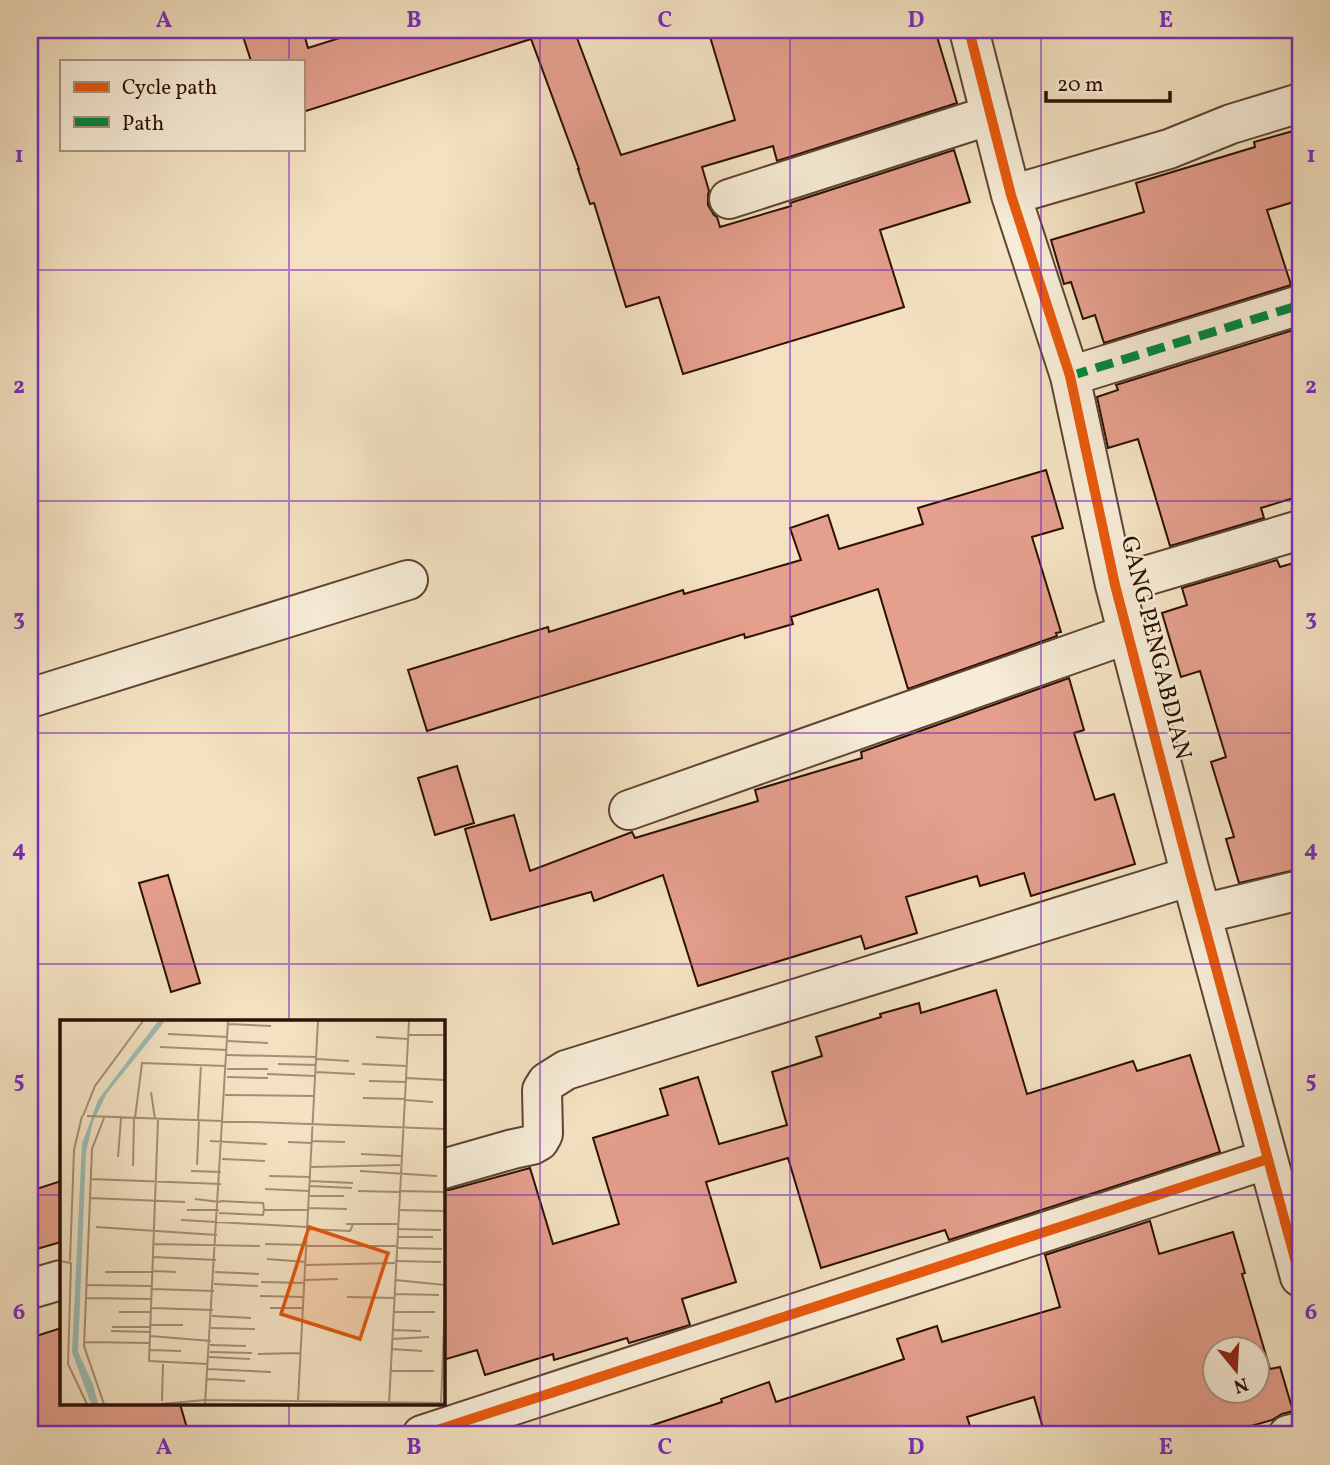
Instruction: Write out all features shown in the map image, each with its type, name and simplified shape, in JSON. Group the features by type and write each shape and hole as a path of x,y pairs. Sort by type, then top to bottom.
{"street":[{"name":"GANG PENGABDIAN","path":"969,30 1012,195 1070,376 1115,585 1191,876 1281,1168 1300,1277"},
{"path":"1012,195 1169,149 1231,124 1300,103"},
{"path":"729,199 990,115"},
{"path":"1070,376 1300,305"},
{"path":"1115,585 1300,530"},
{"path":"30,698 408,580"},
{"path":"629,810 1128,634"},
{"path":"444,1169 540,1141 543,1135 542,1090 547,1082 566,1070 1191,876"},
{"path":"1202,914 1300,890"},
{"path":"422,1435 1281,1168"},
{"path":"30,1289 60,1280"},
{"path":"1288,1435 1300,1432"}],"building":[{"path":"241,30 303,30 308,48 365,30 574,30 621,155 735,120 708,30 935,30 957,103 777,161 773,146 702,167 709,191 708,205 717,217 720,227 791,206 790,203 954,150 970,202 880,230 904,307 683,374 659,297 626,307 594,203 590,204 531,39 304,112 304,60 251,60"},
{"path":"1293,131 1300,154 1300,200 1267,210 1291,285 1104,343 1095,315 1083,319 1071,282 1064,284 1051,240 1144,212 1136,183 1255,147 1254,142"},
{"path":"1300,328 1300,496 1261,508 1264,518 1170,546 1138,439 1108,448 1097,397 1118,390 1116,385"},
{"path":"1046,470 1063,528 1032,537 1061,632 1056,633 1057,636 908,689 878,589 791,617 793,624 745,638 744,634 427,731 408,670 548,627 549,632 683,590 684,594 801,560 790,528 828,515 839,549 923,524 918,508"},
{"path":"1277,560 1280,567 1300,561 1300,869 1239,883 1226,839 1234,837 1211,762 1226,757 1200,671 1181,677 1162,613 1187,605 1182,588"},
{"path":"1069,678 1084,730 1074,733 1095,800 1114,794 1135,864 1031,896 1024,873 980,886 977,876 906,897 917,933 865,949 861,936 698,986 663,875 594,901 591,892 491,920 465,829 514,815 530,871 632,832 635,838 758,801 755,790 862,758 861,752"},
{"path":"457,766 474,823 435,835 418,778"},
{"path":"168,875 200,983 171,992 139,883"},
{"path":"996,990 1027,1094 1133,1061 1137,1071 1190,1055 1220,1152 949,1240 945,1230 821,1268 788,1158 706,1182 736,1282 682,1299 690,1325 629,1343 627,1338 554,1360 553,1354 485,1375 477,1350 444,1360 444,1190 530,1168 553,1244 619,1224 593,1138 668,1115 660,1089 698,1077 719,1144 787,1125 772,1072 822,1056 816,1037 919,1003 921,1013"},
{"path":"60,1181 60,1242 30,1251 30,1191"},
{"path":"1150,1221 1159,1254 1233,1232 1260,1336 1200,1336 1200,1406 1270,1406 1270,1369 1280,1367 1293,1411 1220,1435 1045,1435 1034,1397 967,1417 973,1435 642,1435 641,1429 722,1402 721,1399 769,1382 776,1402 904,1359 897,1339 937,1326 942,1342 1060,1307 1045,1255"},
{"path":"60,1328 60,1406 181,1406 189,1435 30,1435 30,1338"}],"marked path":[{"path":"1070,376 1300,305"}],"cycle path":[{"path":"969,30 1011,195 1070,376 1115,585 1300,1277"},
{"path":"422,1435 1268,1159"}]}
